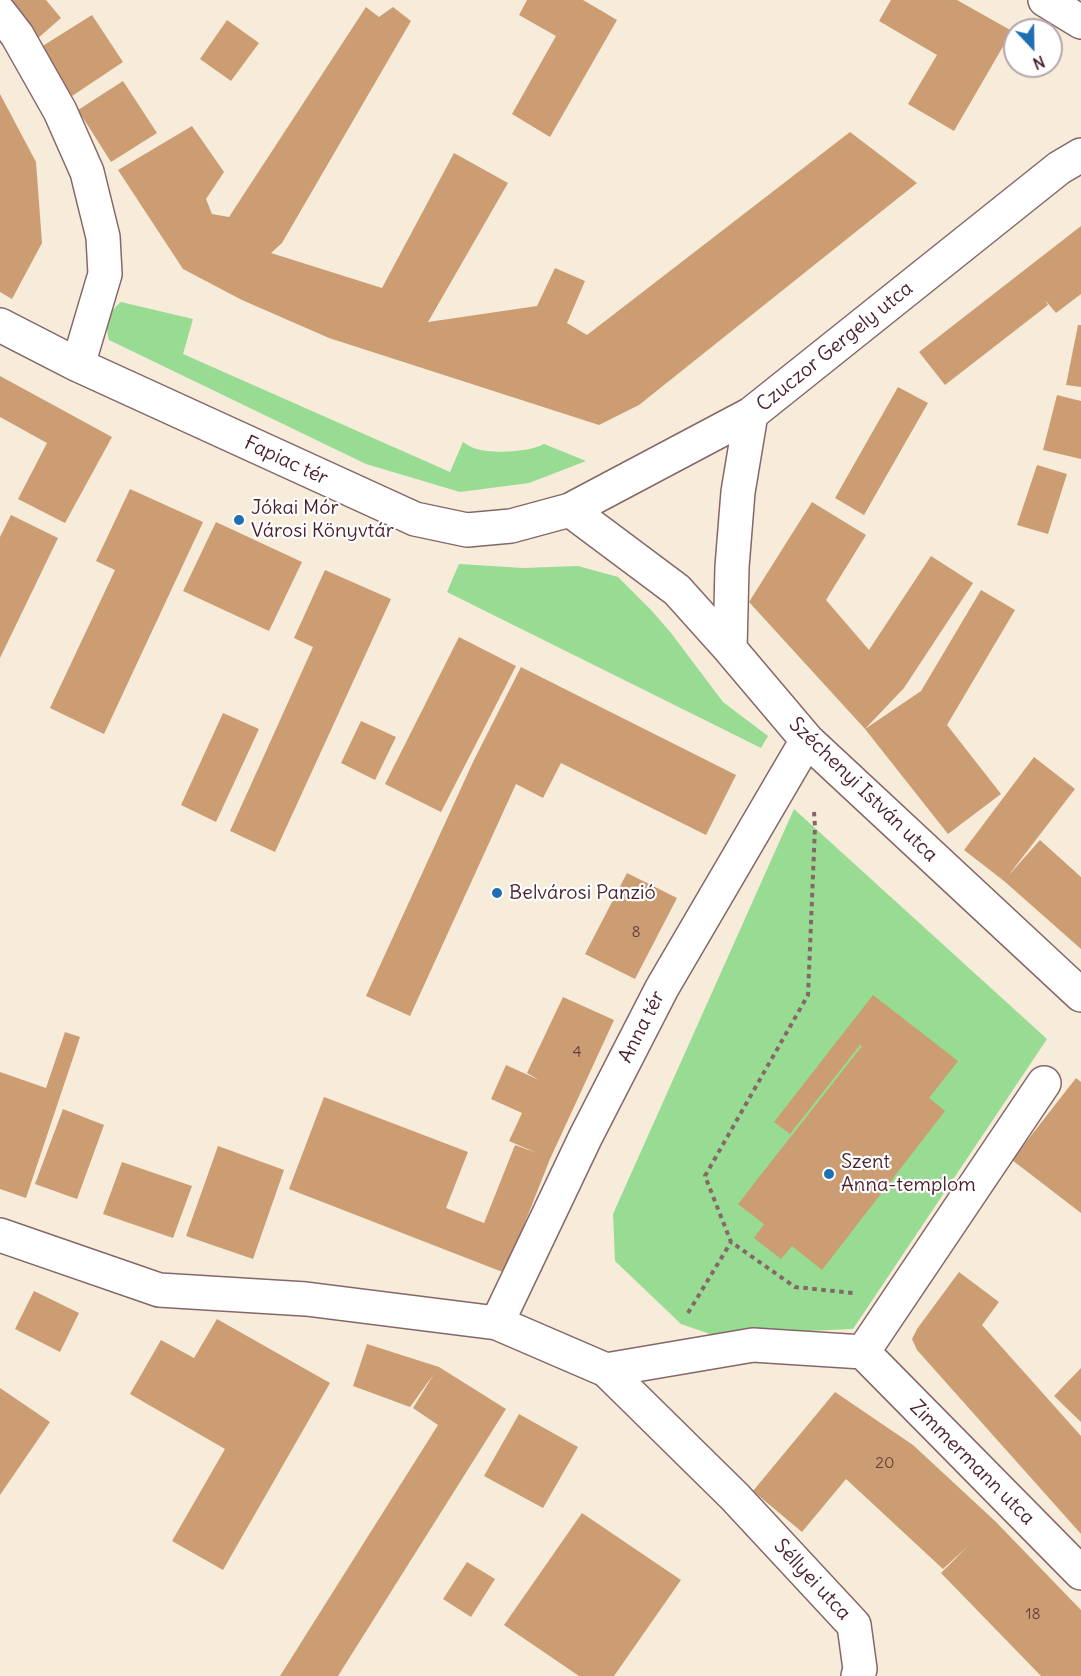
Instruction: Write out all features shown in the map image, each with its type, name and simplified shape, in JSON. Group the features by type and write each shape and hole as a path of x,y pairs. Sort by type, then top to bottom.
{"street":[{"path":"1045,0 1081,22"},
{"path":"0,13 17,35 60,111 87,172 103,237 105,274 78,366"},
{"name":"Czuczor Gergely utca","path":"570,510 751,414 1059,168 1081,155"},
{"name":"Fapiac tér","path":"0,325 78,366 415,519 467,530 511,526 570,510"},
{"path":"730,649 732,567 738,492 751,414"},
{"name":"Széchenyi István utca","path":"570,510 677,590 807,740 1081,994"},
{"name":"Anna tér","path":"497,1323 586,1136 662,988 807,740"},
{"path":"0,1235 159,1290 306,1299 497,1323 606,1370 753,1345 863,1352 1044,1083"},
{"name":"Zimmermann utca","path":"863,1352 1081,1574"},
{"name":"Séllyei utca","path":"606,1370 735,1497 854,1625 860,1669 858,1676"}],"path":[{"path":"815,827 808,995 705,1176 731,1242 795,1287 876,1295 895,1304"},
{"path":"664,1360 681,1324 731,1242"}],"green space":[{"path":"121,302 193,319 183,354 450,472 463,442 484,451 502,452 530,449 544,444 586,461 529,483 460,492 366,464 109,340 108,319"},
{"path":"459,564 523,568 578,566 618,577 671,633 723,702 768,736 761,748 447,592"},
{"path":"794,809 1047,1039 853,1329 713,1335 681,1324 615,1261 613,1214"}],"building":[{"path":"4,0 46,0 61,18 37,39"},
{"path":"527,0 583,0 617,20 550,137 512,114 556,36 519,15"},
{"path":"891,0 957,0 1003,26 1003,47 954,131 908,104 937,55 879,21"},
{"path":"366,7 379,17 393,7 411,21 282,243 271,253 382,288 454,153 508,183 428,322 537,306 555,268 585,281 567,323 587,335 850,132 917,183 639,405 599,425 329,338 242,300 183,269 118,170 192,126 224,172 206,199 212,214 229,217"},
{"path":"92,15 123,62 72,96 41,47"},
{"path":"227,20 259,43 231,81 200,59"},
{"path":"123,81 157,133 111,162 78,110"},
{"path":"0,94 36,162 42,243 12,299 0,292"},
{"path":"1081,226 1081,294 1056,313 1045,300 1048,305 945,385 919,352"},
{"path":"1078,325 1081,325 1081,387 1066,385"},
{"path":"0,376 112,437 65,523 18,499 47,443 0,417"},
{"path":"898,387 928,403 864,515 835,498"},
{"path":"1057,395 1081,401 1081,459 1043,450"},
{"path":"1037,465 1067,474 1048,534 1017,525"},
{"path":"130,489 203,522 104,734 50,708 115,570 96,561"},
{"path":"812,502 866,535 826,600 869,650 931,556 973,583 904,688 865,729 749,602"},
{"path":"11,515 58,538 0,658 0,537"},
{"path":"216,522 302,562 269,631 183,591"},
{"path":"325,570 391,599 275,852 230,831 313,647 294,638"},
{"path":"981,590 1015,610 947,725 1001,794 948,834 865,729 921,691"},
{"path":"459,637 516,666 441,812 385,784"},
{"path":"521,667 736,775 706,835 561,763 543,798 516,784 410,1016 366,996 473,762"},
{"path":"223,713 259,729 216,822 181,805"},
{"path":"361,721 396,737 375,780 341,763"},
{"path":"1034,757 1075,789 1008,876 1040,840 1081,877 1081,949 1004,881 964,850"},
{"path":"627,873 677,898 635,979 585,954"},
{"name":"Szent Anna-templom","path":"873,995 958,1061 929,1098 945,1111 822,1270 792,1246 781,1259 754,1238 764,1224 738,1204 862,1046 860,1045 790,1134 774,1122"},
{"path":"563,997 614,1020 550,1159 505,1273 289,1189 324,1097 468,1152 446,1208 484,1223 515,1145 537,1153 509,1141 522,1113 491,1099 506,1065 539,1080 527,1073"},
{"path":"65,1032 80,1037 26,1198 0,1189 0,1072 46,1088"},
{"path":"1076,1078 1081,1082 1081,1213 1012,1160"},
{"path":"63,1109 104,1125 77,1199 35,1184"},
{"path":"218,1146 284,1170 253,1259 186,1236"},
{"path":"122,1162 192,1186 173,1238 103,1214"},
{"path":"959,1272 999,1302 982,1325 1081,1436 1081,1534 917,1350 912,1339 917,1329"},
{"path":"34,1291 79,1313 60,1352 15,1329"},
{"path":"217,1319 330,1383 223,1570 172,1541 225,1449 130,1394 161,1340 194,1358"},
{"path":"367,1344 439,1367 506,1409 338,1676 280,1676 438,1425 413,1408 434,1374 410,1407 353,1386"},
{"path":"1081,1368 1081,1422 1054,1396"},
{"path":"0,1388 50,1422 0,1495"},
{"path":"835,1392 913,1445 995,1521 1081,1610 1081,1676 1041,1676 941,1573 968,1546 943,1569 846,1479 802,1532 753,1491"},
{"path":"519,1414 578,1447 543,1508 484,1476"},
{"path":"582,1513 681,1580 614,1676 579,1676 504,1625"},
{"path":"467,1562 495,1579 471,1617 443,1599"}],"place":[{"name":"Jókai Mór Városi Könyvtár","path":"239,520"},
{"name":"Belvárosi Panzió","path":"497,893"},
{"name":"Szent Anna-templom","path":"829,1174"}]}
